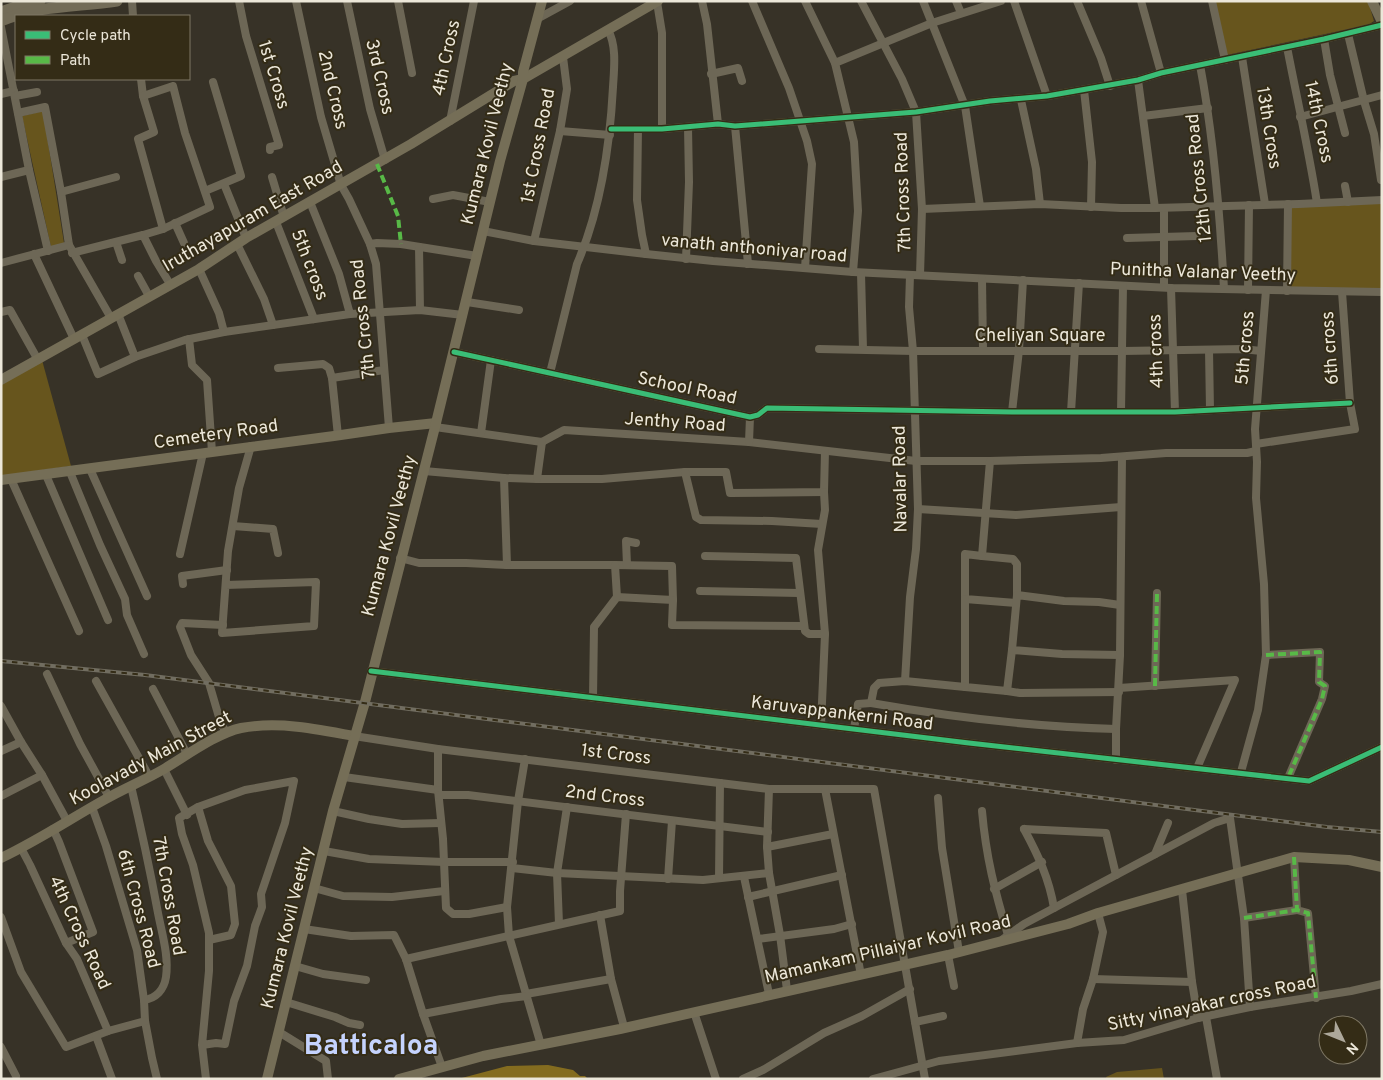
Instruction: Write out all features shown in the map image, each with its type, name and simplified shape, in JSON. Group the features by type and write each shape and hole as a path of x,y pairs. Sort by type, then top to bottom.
{"highway":[{"path":"4,8 40,1"},
{"path":"1,21 17,14 43,9 117,1"}],"main road":[{"name":"Kumara Kovil Veethy","path":"267,1079 333,811 365,702 400,558 467,302 507,133 542,1"},
{"path":"1372,1 1382,24"},
{"name":"Iruthayapuram East Road","path":"1,380 198,269 242,241 385,160 514,81 563,56 657,2"},
{"name":"Cemetery Road","path":"6,480 389,428 436,425"},
{"name":"Koolavady Main Street","path":"1,858 108,797 164,769 187,754 226,733 240,728 261,726 308,727 354,736"},
{"name":"Mamankam Pillaiyar Kovil Road","path":"399,1079 483,1056 624,1028 948,955 1005,938 1068,924 1098,913 1294,857 1349,860 1382,867"}],"street":[{"path":"132,1 133,15"},
{"name":"1st Cross","path":"239,1 246,36 278,145 270,147 270,150"},
{"name":"2nd Cross","path":"296,1 321,117 341,185"},
{"name":"3rd Cross","path":"347,1 370,109 385,160"},
{"path":"398,1 412,73"},
{"name":"4th Cross","path":"450,121 474,1"},
{"path":"537,19 570,1"},
{"path":"702,1 707,24 718,124"},
{"path":"752,1 789,88 808,140 812,164 805,268"},
{"path":"805,1 835,63 854,142 858,211 857,273 863,349"},
{"name":"7th Cross Road","path":"861,1 902,79 916,112 922,208 920,275"},
{"path":"923,1 965,106 980,206"},
{"path":"956,1 961,13"},
{"path":"835,63 932,23 1001,1"},
{"path":"1014,1 1047,96"},
{"path":"1077,1 1101,58 1110,86"},
{"path":"1141,1 1161,73"},
{"path":"1212,1 1225,60"},
{"path":"657,2 662,33 662,129"},
{"path":"560,131 610,132 718,124 735,126 801,122 916,112 990,101 1020,100 1110,86 1161,73 1348,34 1382,24"},
{"path":"1,27 28,170 48,251"},
{"path":"550,374 577,264 585,247 597,199 610,132 614,74 613,39 608,30"},
{"path":"1348,34 1374,134 1381,180"},
{"path":"1324,39 1330,75 1345,133"},
{"name":"14th Cross","path":"1287,47 1300,117 1310,152 1318,203"},
{"name":"1st Cross Road","path":"534,241 560,131 568,88 563,56"},
{"name":"13th Cross","path":"1242,57 1265,204"},
{"name":"12th Cross Road","path":"1200,65 1208,108 1220,205 1224,289"},
{"path":"711,74 738,68 742,81"},
{"path":"141,80 143,96 154,132 138,139 163,229"},
{"path":"1138,80 1155,208"},
{"path":"205,191 241,176 213,82"},
{"path":"72,253 163,229 210,207 185,133 173,86 143,96"},
{"path":"1084,90 1092,162 1091,207"},
{"path":"1,94 37,92"},
{"path":"1300,117 1382,95"},
{"path":"1020,100 1036,169 1040,204"},
{"path":"18,113 45,107 61,192 68,245 114,316 135,357"},
{"path":"1143,116 1208,108"},
{"path":"735,126 739,149 748,264"},
{"path":"686,259 689,182 688,127"},
{"path":"638,129 637,200 646,254"},
{"path":"1,177 28,170"},
{"path":"61,192 116,177"},
{"name":"5th cross","path":"272,177 280,219 314,319"},
{"path":"224,184 242,241 273,325"},
{"name":"7th Cross Road","path":"341,185 370,244 376,264 389,428"},
{"path":"1346,186 1348,202"},
{"path":"433,199 453,196 490,202"},
{"path":"922,208 1040,204 1164,208 1382,200"},
{"path":"310,202 339,274 350,314"},
{"path":"1287,291 1288,204"},
{"path":"1248,290 1249,205"},
{"name":"4th cross","path":"1164,208 1164,237 1175,412"},
{"path":"175,223 184,243"},
{"name":"vanath anthoniyar road","path":"483,232 534,241 686,259 857,273 1023,280"},
{"path":"143,235 170,284"},
{"path":"1127,238 1198,236"},
{"path":"116,242 122,260"},
{"path":"370,244 377,242 401,244 477,256"},
{"path":"1,263 68,245"},
{"path":"419,247 420,310"},
{"path":"34,254 98,374 135,357 189,339 224,332 350,314 420,310 464,314"},
{"path":"198,269 219,313 224,332"},
{"name":"Navalar Road","path":"905,682 918,509 910,275"},
{"path":"138,276 149,296"},
{"path":"982,279 983,350"},
{"path":"1012,412 1019,350 1023,280"},
{"name":"Punitha Valanar Veethy","path":"1023,280 1167,288 1382,292"},
{"path":"1071,412 1079,283"},
{"path":"1121,412 1124,286"},
{"name":"5th cross","path":"1241,772 1258,710 1266,655 1264,584 1256,498 1255,409 1266,290"},
{"name":"6th cross","path":"1256,448 1355,429 1350,403 1342,292"},
{"path":"467,302 519,310"},
{"path":"1,312 10,310 38,360"},
{"path":"180,554 208,452 207,380 192,364 189,339"},
{"name":"Cheliyan Square","path":"820,348 913,351 1243,349 1261,351"},
{"path":"1209,350 1210,410"},
{"name":"School Road","path":"454,352 750,417 758,415 767,408 1012,412 1175,412 1350,403"},
{"path":"481,432 491,360"},
{"path":"278,368 323,364 329,368 332,378 338,436"},
{"path":"332,378 384,370"},
{"path":"749,442 750,417"},
{"path":"436,425 542,442 537,479"},
{"name":"Jenthy Road","path":"542,442 564,430 749,442 916,461 1122,457 1166,453 1247,452 1256,448"},
{"path":"226,585 316,582 314,626 222,633 228,551 239,488 251,446"},
{"path":"821,725 825,634 818,557 825,510 825,451"},
{"path":"1116,760 1120,655 1122,457"},
{"path":"982,556 990,461"},
{"path":"90,469 147,596"},
{"path":"424,471 537,479 602,479 685,472 726,472 730,493 824,492"},
{"path":"70,472 125,599 127,615 144,654"},
{"path":"685,472 696,517 701,520 822,524"},
{"path":"46,475 108,620"},
{"path":"504,478 507,565"},
{"path":"6,480 79,631"},
{"path":"918,509 1016,515 1121,507"},
{"path":"233,526 273,529 278,553"},
{"path":"627,565 626,541 636,543"},
{"path":"965,687 965,554 1013,559 1017,564 1017,594 1007,690"},
{"path":"705,556 796,558 805,631 809,634 825,634"},
{"path":"400,558 419,563 672,566 672,625 804,626"},
{"path":"593,698 594,628 617,597 615,565"},
{"path":"183,584 182,576 227,570"},
{"path":"700,591 799,593"},
{"path":"1155,686 1157,593"},
{"path":"1017,594 1064,601 1120,605"},
{"path":"617,597 673,600"},
{"path":"965,599 1016,603"},
{"path":"223,625 182,623 180,627 191,655 209,683 221,724 226,733"},
{"path":"1012,650 1062,654 1120,655"},
{"path":"1266,655 1320,652 1319,682 1325,686 1322,699 1288,778"},
{"name":"Karuvappankerni Road","path":"372,672 1309,781 1382,747"},
{"path":"47,674 80,744 108,797"},
{"path":"871,703 874,688 879,683 905,682 1007,690 1020,693 1119,690 1179,682 1235,680 1197,768"},
{"path":"96,681 149,776"},
{"path":"153,689 187,754"},
{"path":"854,729 858,704 871,703 913,710 1047,725 1116,729"},
{"path":"1,706 67,821"},
{"name":"1st Cross","path":"354,736 770,789 874,789 906,964"},
{"path":"1,751 21,742"},
{"path":"438,748 438,792 446,908 453,914 469,914 507,908"},
{"path":"525,759 518,801 507,908 509,936 540,1045"},
{"path":"164,769 187,815"},
{"path":"1,796 42,775"},
{"name":"2nd Cross","path":"344,777 438,792 768,832"},
{"path":"202,1045 225,1044 234,1001 247,966 255,926 262,907 261,894 285,823 294,781 245,790 198,808 179,818 182,834 193,865 209,934 209,971 202,1045 206,1079"},
{"path":"719,878 720,783"},
{"name":"7th Cross Road","path":"131,786 146,850 166,958 166,978 161,991 153,998 144,1000"},
{"path":"770,789 767,847 769,873 787,990"},
{"path":"825,789 832,834 842,875 861,975"},
{"path":"938,798 942,848 959,952"},
{"name":"6th Cross Road","path":"92,807 106,846 136,950 144,1000 145,1021 157,1079"},
{"path":"558,924 557,873 567,807"},
{"path":"198,808 208,841 231,886 235,924 231,935 209,940"},
{"path":"333,811 402,824 441,823"},
{"path":"982,811 985,847 1005,938 1024,924 1155,854 1214,823 1230,818 1244,918 1250,1007"},
{"path":"406,960 620,911 626,814"},
{"path":"668,879 672,821"},
{"path":"1155,854 1168,823"},
{"path":"53,829 93,932 66,943"},
{"path":"1054,908 1042,862 1024,829 1106,833 1116,875"},
{"path":"767,847 832,834"},
{"name":"4th Cross Road","path":"21,848 66,943 77,959 108,1031"},
{"path":"324,851 369,859 512,865 557,873 668,879 702,880 769,873"},
{"path":"1294,857 1297,910"},
{"path":"994,889 1042,862"},
{"path":"748,897 842,875"},
{"path":"744,877 769,994"},
{"path":"314,888 343,896 392,897 444,891"},
{"path":"1182,890 1192,982 1216,1079"},
{"path":"1244,918 1297,910 1308,913 1316,998"},
{"path":"1077,1043 1083,1009 1093,978 1102,932 1098,913"},
{"path":"600,915 611,979 624,1028"},
{"path":"1,917 21,972 66,1047 108,1031 145,1021"},
{"path":"758,940 780,935 834,929 852,924"},
{"path":"304,929 351,936 394,935 406,960 422,1014 442,1067"},
{"path":"948,955 954,986"},
{"path":"906,964 925,1079"},
{"path":"295,966 323,974 366,980"},
{"path":"1093,978 1192,982"},
{"path":"422,1014 611,979"},
{"name":"Sitty vinayakar cross Road","path":"873,1079 939,1061 1077,1043 1124,1040 1202,1018 1250,1007 1316,998 1382,984"},
{"path":"743,1079 763,1070 824,1033 862,1016 910,989"},
{"path":"286,1002 360,1025"},
{"path":"694,1012 716,1079"},
{"path":"915,1022 943,1016"},
{"path":"279,1032 326,1061 328,1079"},
{"path":"96,1036 112,1079"},
{"path":"1,1047 16,1076"}],"shaded area":[{"path":"1215,1 1368,1 1374,21 1368,25 1227,55"},
{"path":"43,111 64,243 51,247 22,116"},
{"path":"1382,202 1382,289 1290,287 1290,206"},
{"path":"42,360 71,466 1,476 1,383"},
{"path":"548,1065 573,1070 580,1076 585,1076 588,1079 458,1079 507,1066"},
{"path":"1162,1068 1164,1079 1107,1079 1106,1077 1117,1072"}],"railway":[{"path":"1,661 145,675 1327,827 1382,832"}],"marked path":[{"path":"377,164 398,216 401,244"},
{"path":"1155,686 1157,593"},
{"path":"1266,655 1320,652 1319,682 1325,686 1322,699 1288,778"},
{"path":"1294,857 1297,910 1308,913 1316,998"},
{"path":"1244,918 1297,910"}],"cycle path":[{"path":"611,129 662,129 718,124 735,126 916,112 990,101 1047,96 1138,80 1161,73 1382,25"},
{"path":"454,352 750,417 758,415 767,408 1012,412 1175,412 1350,403"},
{"path":"371,671 969,743 1309,781 1382,747"}],"district":[{"name":"Batticaloa","path":"371,1047"}]}
